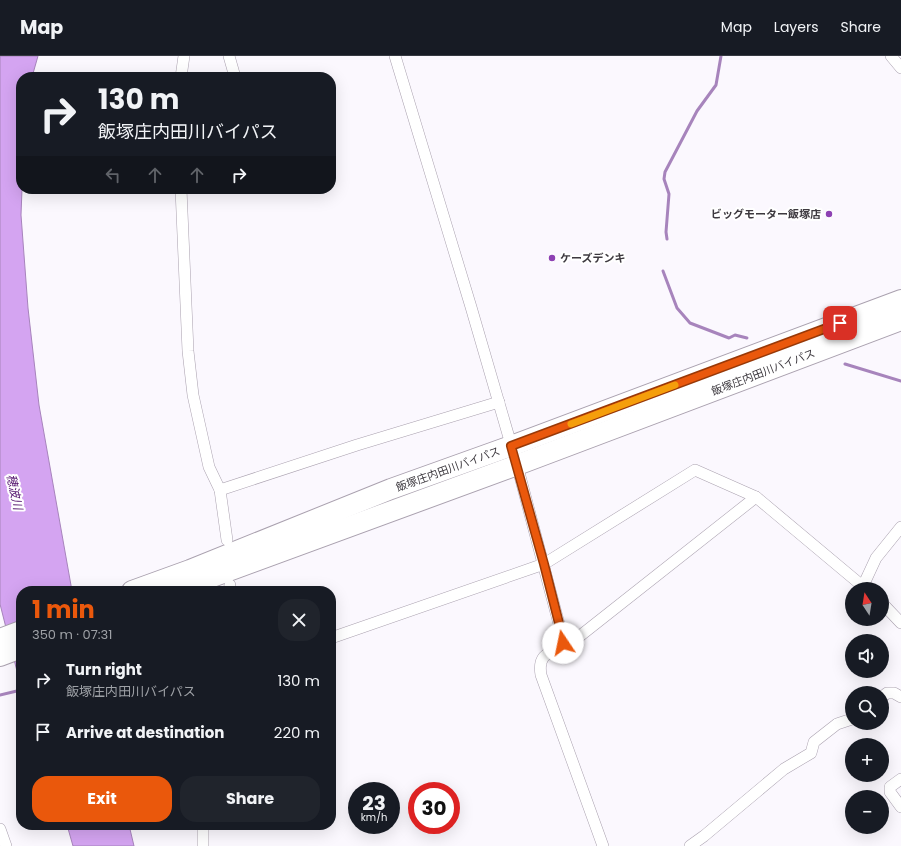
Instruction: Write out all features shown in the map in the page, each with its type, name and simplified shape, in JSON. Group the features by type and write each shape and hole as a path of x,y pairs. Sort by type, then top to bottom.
{"highway":[{"name":"飯塚庄内田川バイパス","path":"185,582 391,489 511,446 901,300"},
{"name":"飯塚庄内田川バイパス","path":"161,586 185,582 517,466 901,320"},
{"path":"0,639 16,633"},
{"path":"0,656 16,650"}],"street":[{"path":"182,72 184,56"},
{"path":"229,56 234,72"},
{"path":"395,56 471,307 517,466 563,639 561,647"},
{"path":"891,56 901,68"},
{"path":"181,194 188,351 193,394 209,467 220,490 227,540"},
{"path":"220,490 357,445 499,402"},
{"path":"336,636 544,564 695,470 756,497 857,582"},
{"path":"603,846 541,675 540,662 543,657 571,643 756,497"},
{"path":"866,582 876,558 901,527"},
{"path":"889,610 901,623"},
{"path":"889,693 894,693 901,697"},
{"path":"690,846 704,836 784,768 811,753 814,742 837,724 845,721"},
{"path":"901,779 890,786 890,792 901,807"},
{"path":"0,829 6,846"},
{"path":"203,830 203,846"}],"water":[{"name":"穂波川","path":"0,56 38,56 33,72 16,72 16,194 22,194 21,215 28,308 39,405 71,586 16,586 16,667 0,604"},
{"path":"68,830 130,830 134,846 73,846"}],"waterway":[{"path":"667,239 666,232 669,194 664,179 665,172 697,111 716,85 721,56"},
{"path":"663,271 677,308 690,323 729,338 735,335 747,338"},
{"path":"845,364 901,381"},
{"path":"0,695 16,691"}],"slow traffic":[{"path":"571,424 675,385"}],"place":[{"name":"ビッグモーター飯塚店","path":"829,214"},
{"name":"ケーズデンキ","path":"552,258"}],"route":[{"path":"563,643 544,564 511,446 840,323"}]}
